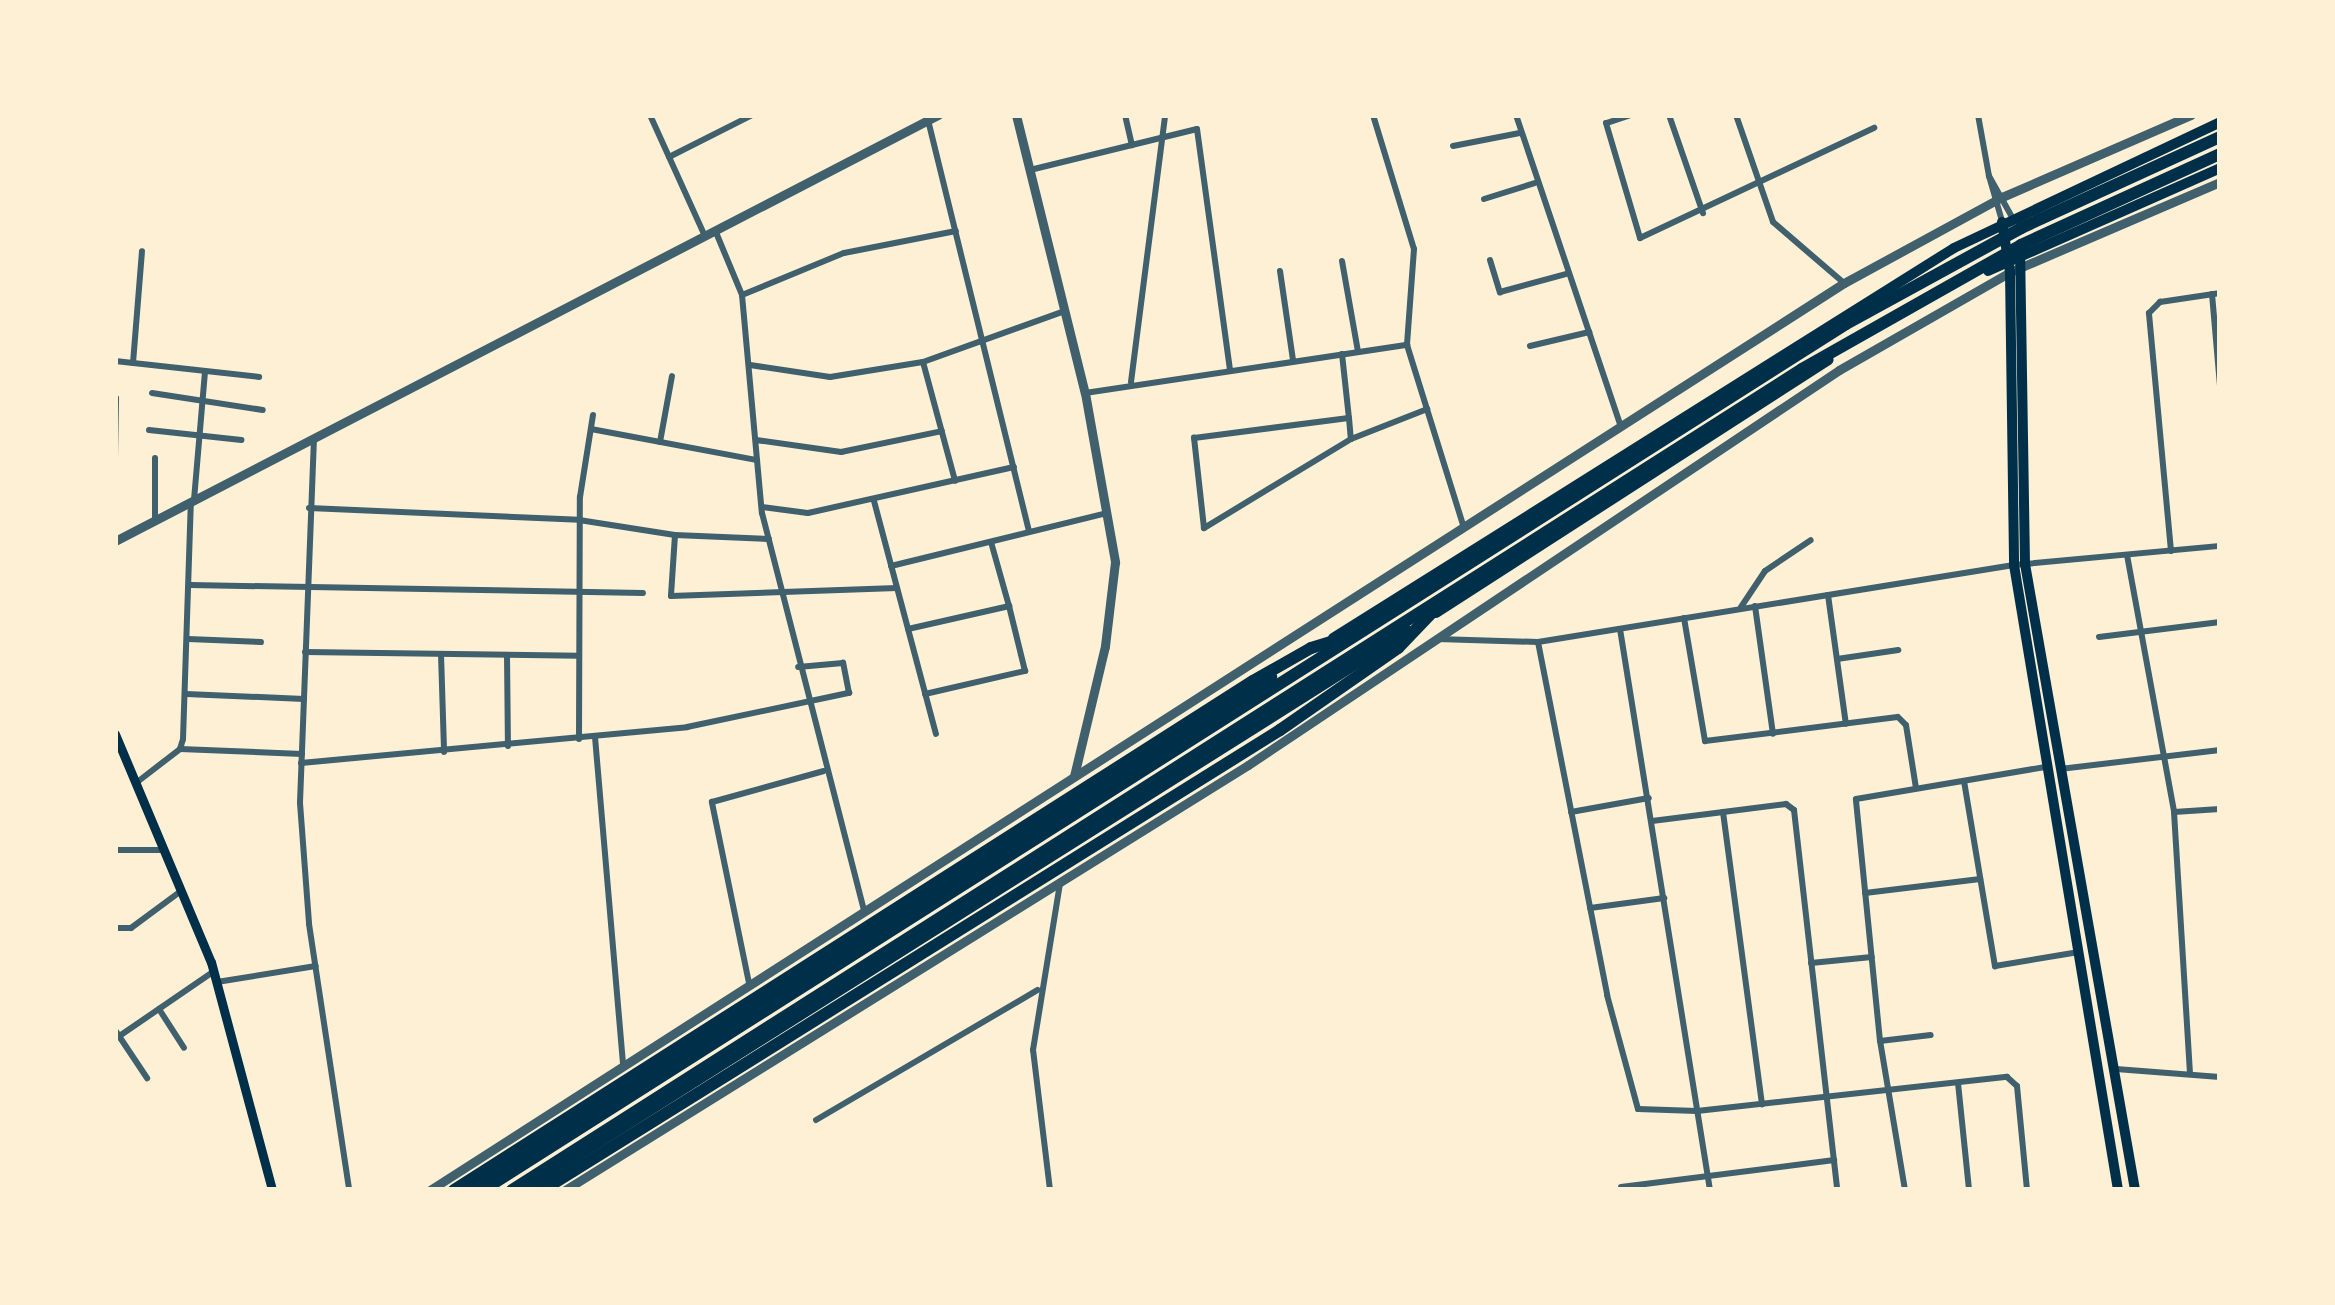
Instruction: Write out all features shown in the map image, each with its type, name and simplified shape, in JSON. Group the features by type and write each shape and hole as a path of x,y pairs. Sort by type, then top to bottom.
{"highway":[{"path":"483,1190 1373,630 1846,324 2130,176 2220,137"},
{"path":"512,1190 1890,316 2139,189 2220,154"},
{"path":"543,1190 1280,730 1398,648 1434,617 1449,594"},
{"path":"454,1190 1253,681 1311,648 1373,630"}],"main road":[{"path":"468,1190 1802,339 2007,220 2220,122"},
{"path":"524,1190 1822,365 2010,259 2022,260 2220,168"},
{"path":"2007,220 2020,564 2045,768 2118,1190"},
{"path":"2007,220 2022,260 2020,564 2116,1069 2134,1190"},
{"path":"116,739 215,977 272,1190"},
{"path":"2087,996 2102,993"}],"street":[{"path":"650,115 705,236"},
{"path":"669,157 752,115"},
{"path":"1016,115 1085,394 1107,514 1113,603 1074,776"},
{"path":"1125,115 1132,145"},
{"path":"1130,382 1165,115"},
{"path":"1373,115 1414,250 1407,345 1464,528"},
{"path":"1516,115 1535,183 1621,428"},
{"path":"1631,115 1606,123 1640,238 1704,213 1874,128"},
{"path":"1670,115 1704,213"},
{"path":"1736,115 1773,222 1844,282"},
{"path":"1978,115 1989,176 2007,220"},
{"path":"2156,115 2161,127"},
{"path":"430,1190 1844,282 1998,199 2191,115"},
{"path":"115,541 933,118 956,231 1029,532"},
{"path":"1030,170 1197,130 1230,369"},
{"path":"1453,146 1520,133"},
{"path":"565,1190 1248,765 1430,639 1839,370 2010,272 2022,260 2220,182"},
{"path":"1484,199 1535,183"},
{"path":"715,230 742,296 768,539 824,770 864,909"},
{"path":"742,296 844,253 956,231"},
{"path":"132,363 142,251"},
{"path":"1490,260 1500,292 1566,274"},
{"path":"1342,261 1358,352"},
{"path":"1280,271 1293,360"},
{"path":"2171,551 2149,313 2160,302 2216,293 2220,386"},
{"path":"750,364 830,376 923,362 1065,311"},
{"path":"1530,346 1589,332"},
{"path":"1085,394 1130,382 1407,345"},
{"path":"1342,354 1352,439"},
{"path":"115,361 259,377"},
{"path":"923,362 955,481"},
{"path":"180,749 186,694 192,501 205,371"},
{"path":"660,442 672,376"},
{"path":"152,393 263,410"},
{"path":"115,458 116,398"},
{"path":"1349,418 1194,438 1204,528 1352,439 1427,410"},
{"path":"579,739 580,520 593,415"},
{"path":"591,429 757,460"},
{"path":"149,430 241,440"},
{"path":"756,440 841,452 942,431"},
{"path":"314,438 302,759 316,966 348,1190"},
{"path":"155,458 155,520"},
{"path":"762,507 808,513 1014,467"},
{"path":"874,500 936,734"},
{"path":"309,508 580,520 675,535 768,539"},
{"path":"892,566 1107,514"},
{"path":"675,535 671,596 781,596 897,588"},
{"path":"1741,608 1765,572 1811,540"},
{"path":"925,694 1025,671 991,542"},
{"path":"1430,639 1538,642 2020,564 2220,546"},
{"path":"2127,554 2174,812 2190,1073"},
{"path":"190,585 643,593"},
{"path":"1828,596 1846,724"},
{"path":"908,629 1008,606"},
{"path":"1756,606 1773,734"},
{"path":"1684,618 1702,738 1904,720 1916,788"},
{"path":"2099,637 2140,628 2220,622"},
{"path":"1620,628 1710,1190"},
{"path":"188,639 262,642"},
{"path":"1538,642 1590,908 1638,1110 1697,1111 2007,1077 2015,1082 2028,1190"},
{"path":"1836,659 1898,650"},
{"path":"305,652 579,656"},
{"path":"441,654 444,752"},
{"path":"507,655 508,746"},
{"path":"136,782 180,749 302,759 444,752 687,727 849,693 843,663 798,667"},
{"path":"186,694 304,699"},
{"path":"595,737 623,1064"},
{"path":"2059,769 2220,750"},
{"path":"1905,1190 1892,1090 1880,1041 1856,799 2045,768"},
{"path":"749,983 712,802 824,770"},
{"path":"1964,781 1995,966 2079,952"},
{"path":"1572,812 1648,798"},
{"path":"1652,822 1793,808 1837,1190"},
{"path":"2174,812 2220,810"},
{"path":"1723,812 1762,1104"},
{"path":"115,850 164,850"},
{"path":"1865,893 1980,879"},
{"path":"1050,1190 1034,1050 1039,989 1060,883"},
{"path":"115,928 130,928 181,891"},
{"path":"1590,908 1664,898"},
{"path":"1811,963 1872,957"},
{"path":"147,1078 116,1035 215,977 316,966"},
{"path":"816,1120 1039,989"},
{"path":"159,1009 184,1048"},
{"path":"1880,1041 1931,1035"},
{"path":"2116,1069 2220,1076"},
{"path":"1958,1083 1969,1190"},
{"path":"1621,1187 1834,1160"}]}
